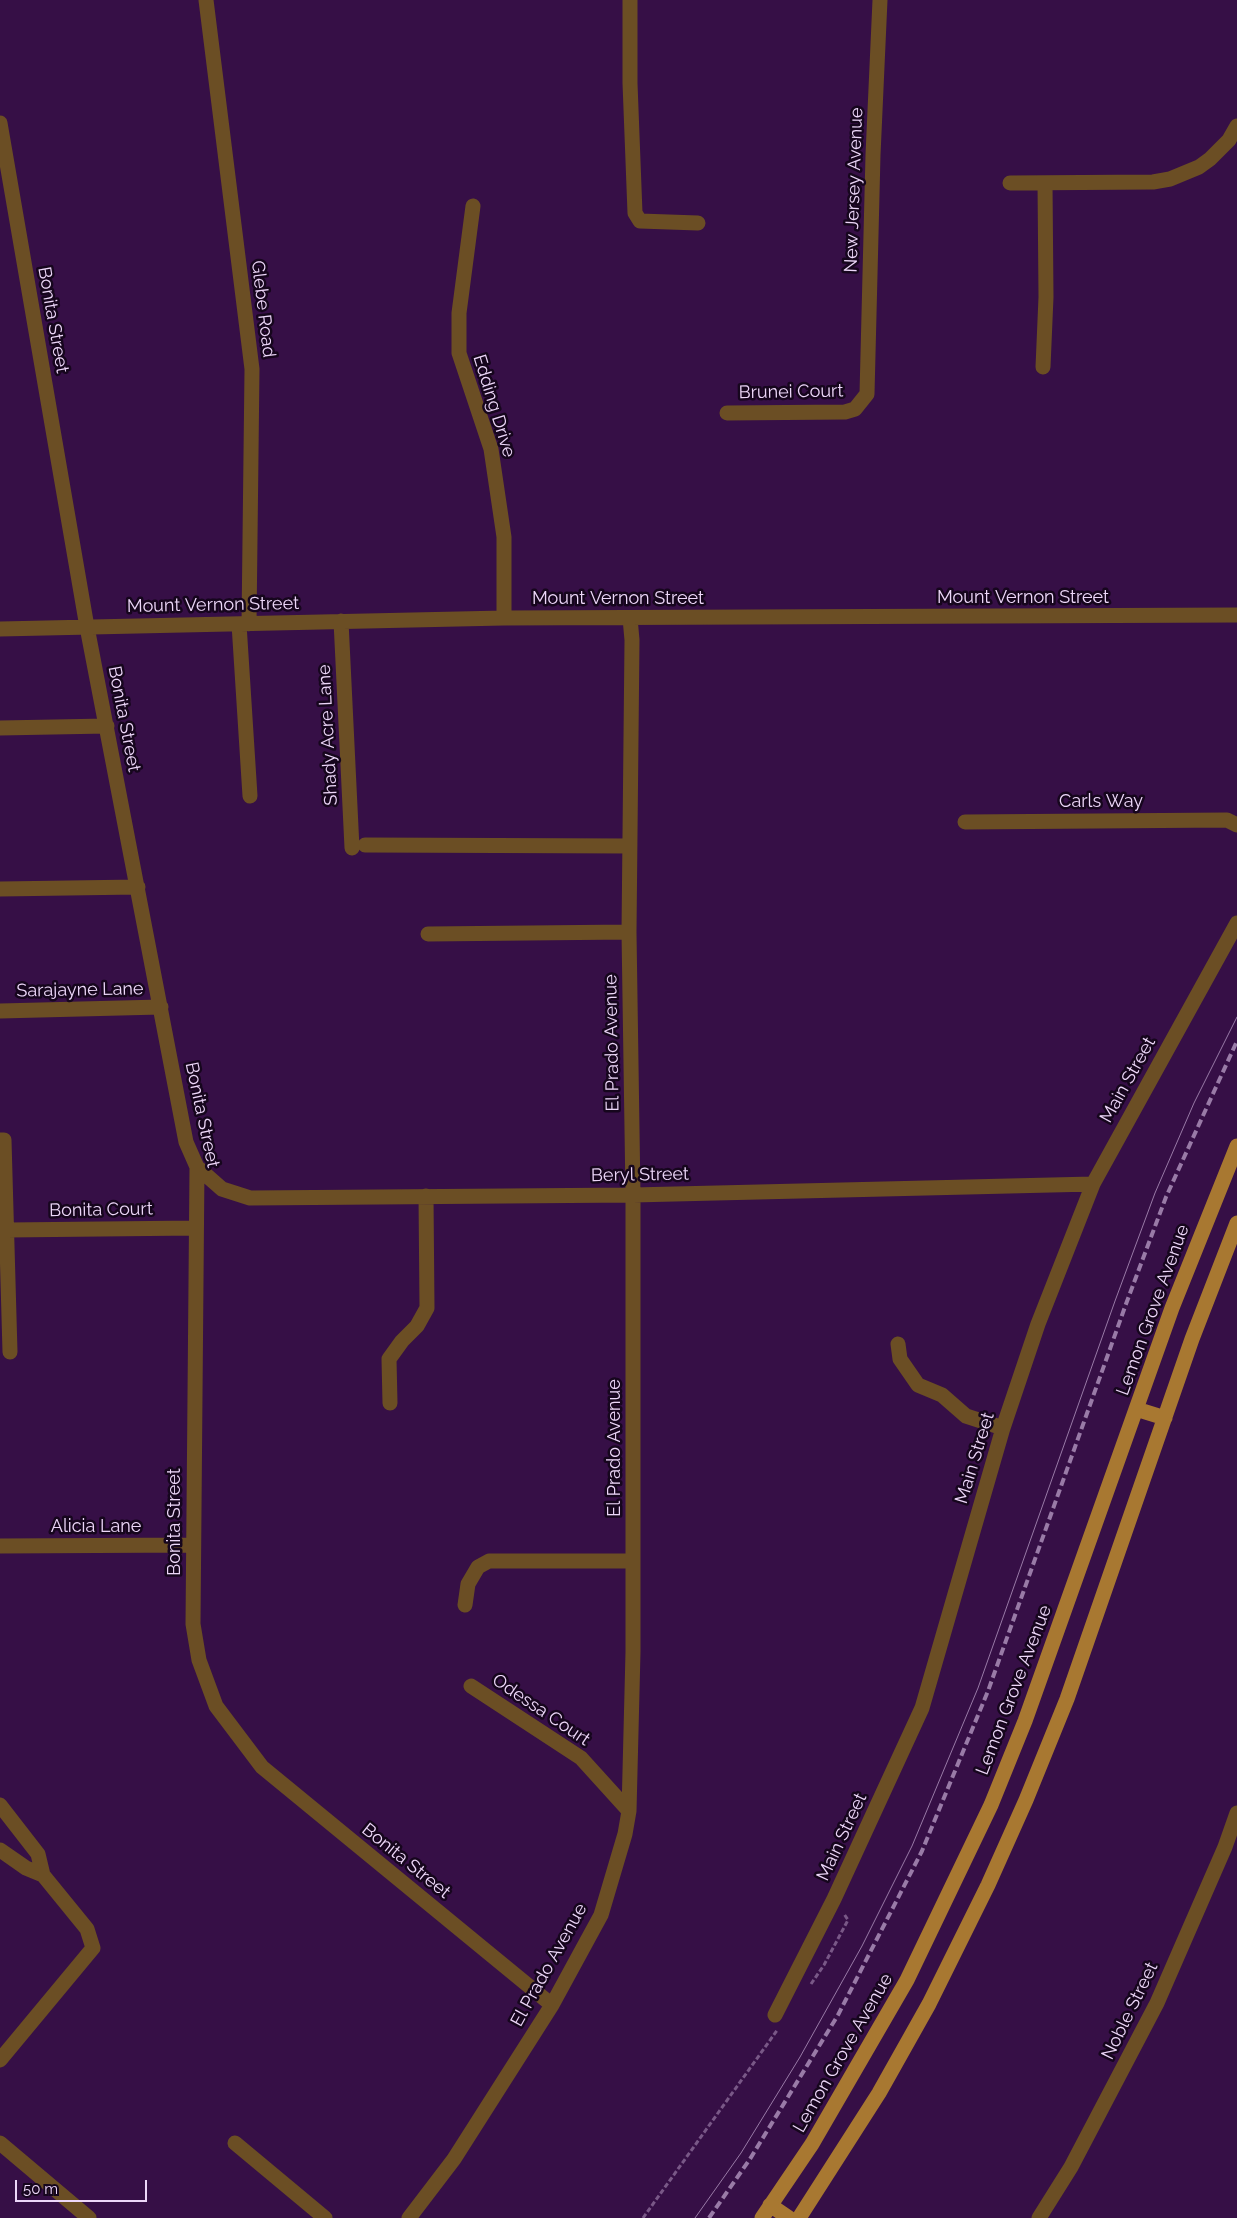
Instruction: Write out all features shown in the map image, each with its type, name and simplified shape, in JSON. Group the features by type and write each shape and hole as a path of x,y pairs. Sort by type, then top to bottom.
{"main road":[{"name":"Lemon Grove Avenue","path":"766,2212 812,2144 907,1980 991,1805 1025,1721 1175,1300 1237,1146"},
{"path":"799,2218 888,2077 929,2004 988,1885 1026,1800 1067,1699 1165,1418 1237,1223"},
{"path":"1136,1409 1165,1418"},
{"path":"766,2212 789,2218"}],"street":[{"name":"Glebe Road","path":"206,0 252,370 244,624 250,796"},
{"path":"630,0 630,83 635,213 640,221 698,223"},
{"name":"New Jersey Avenue","path":"868,382 873,155 880,0"},
{"name":"Bonita Street","path":"0,123 87,627 186,1142 197,1167 193,1624 199,1660 216,1706 262,1767 552,2005"},
{"path":"1010,183 1153,182 1170,179 1192,171 1210,159 1228,140 1237,126"},
{"path":"1042,367 1046,297 1044,183"},
{"name":"Edding Drive","path":"473,206 459,313 459,353 491,449 504,537 504,618"},
{"name":"Brunei Court","path":"727,413 845,412 855,409 867,394 868,382"},
{"name":"Mount Vernon Street","path":"0,629 504,618 1237,615"},
{"name":"El Prado Avenue","path":"410,2218 454,2159 552,2005 601,1915 625,1834 629,1812 633,1560 633,1195 629,932 632,640 630,618"},
{"name":"Shady Acre Lane","path":"341,621 359,847 629,846"},
{"path":"0,728 107,726"},
{"name":"Carls Way","path":"965,822 1227,820 1237,825"},
{"path":"0,889 138,887"},
{"name":"Main Street","path":"777,2020 922,1708 1003,1428 1038,1324 1093,1184 1237,923"},
{"path":"428,934 629,932"},
{"name":"Sarajayne Lane","path":"0,1011 161,1007"},
{"path":"0,1140 4,1140 10,1352"},
{"name":"Beryl Street","path":"197,1167 222,1189 250,1198 633,1195 1093,1184"},
{"path":"390,1403 389,1359 402,1341 417,1326 427,1308 426,1196"},
{"name":"Bonita Court","path":"7,1230 196,1228"},
{"path":"898,1344 900,1359 918,1385 942,1395 966,1416 1003,1428"},
{"name":"Alicia Lane","path":"0,1546 193,1545"},
{"path":"465,1605 468,1584 478,1567 489,1561 633,1560"},
{"name":"Odessa Court","path":"471,1686 581,1758 629,1812"},
{"path":"0,1805 38,1854 42,1875"},
{"name":"Noble Street","path":"1039,2218 1071,2167 1157,2003 1225,1847 1237,1812"},
{"path":"0,1850 26,1868 42,1875 87,1928 93,1948 0,2060"},
{"path":"0,2143 89,2218"},
{"path":"236,2143 326,2218"}],"path":[{"path":"808,1988 824,1965 848,1920 834,1899"},
{"path":"643,2218 777,2020"}],"tram line":[{"path":"695,2218 741,2153 800,2057 862,1946 912,1846 978,1688 1155,1193 1194,1103 1237,1017"}],"railway":[{"path":"709,2218 750,2159 838,2015 922,1851 988,1691 1166,1197 1237,1041"}]}
